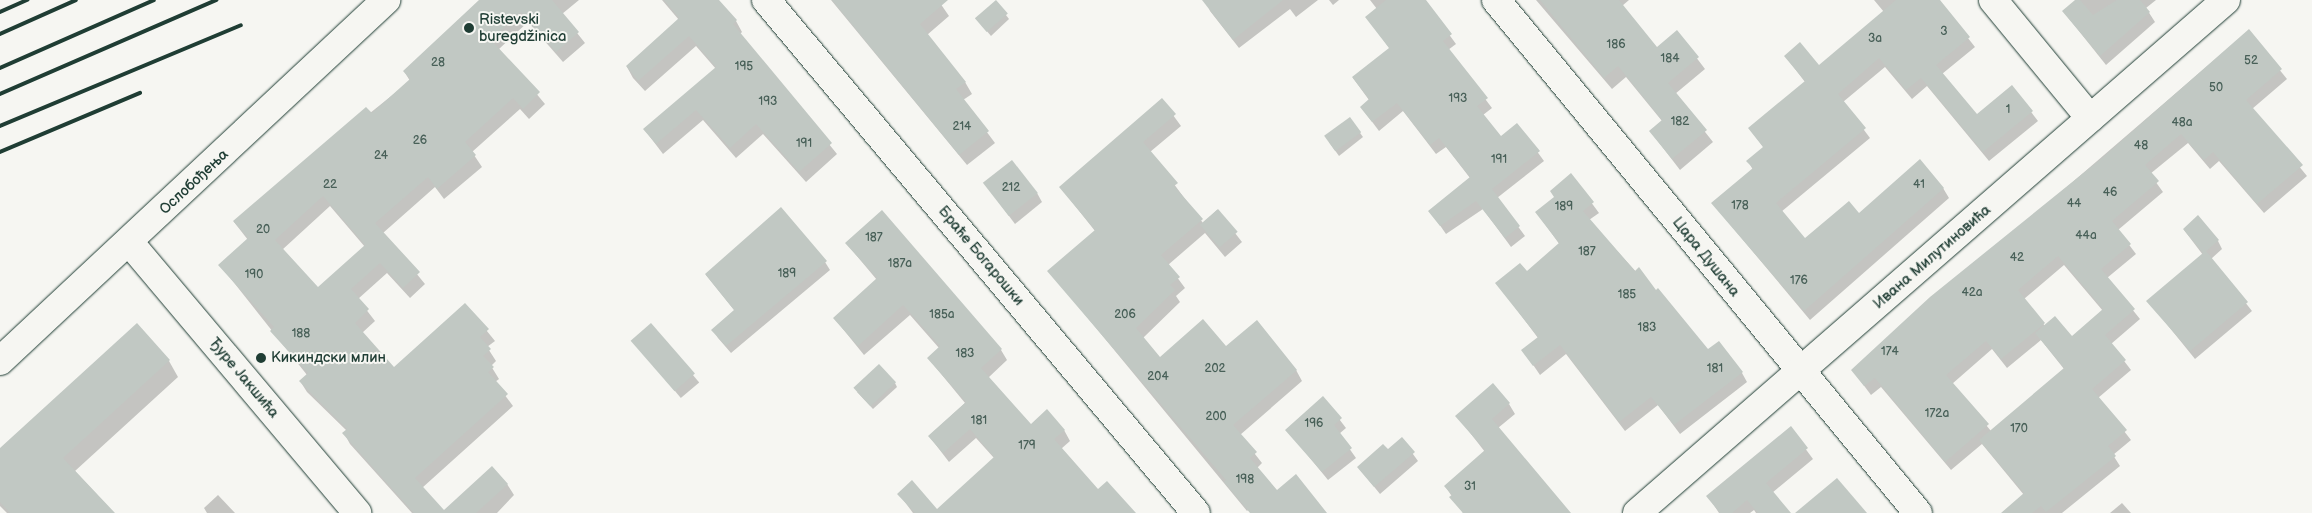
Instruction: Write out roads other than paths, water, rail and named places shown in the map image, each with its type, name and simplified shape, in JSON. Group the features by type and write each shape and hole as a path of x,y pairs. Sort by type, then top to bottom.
{"street":[{"name":"Ослобођења","path":"0,361 130,243 386,0"},
{"name":"Браће Богарошки","path":"766,0 1196,513"},
{"name":"Цара Душана","path":"1496,0 1800,372 1918,513"},
{"path":"1993,0 2090,118"},
{"name":"Ивана Милутиновића","path":"1637,513 2226,0"},
{"name":"Ђуре Јакшића","path":"130,243 357,513"}],"railway":[{"path":"0,12 27,0"},
{"path":"0,34 76,0"},
{"path":"0,68 154,0"},
{"path":"0,94 216,0"},
{"path":"0,126 241,25"},
{"path":"0,152 140,93"}],"place":[{"name":"Ristevski buregdžinica","path":"469,28"},
{"name":"Кикиндски млин","path":"261,358"}]}
